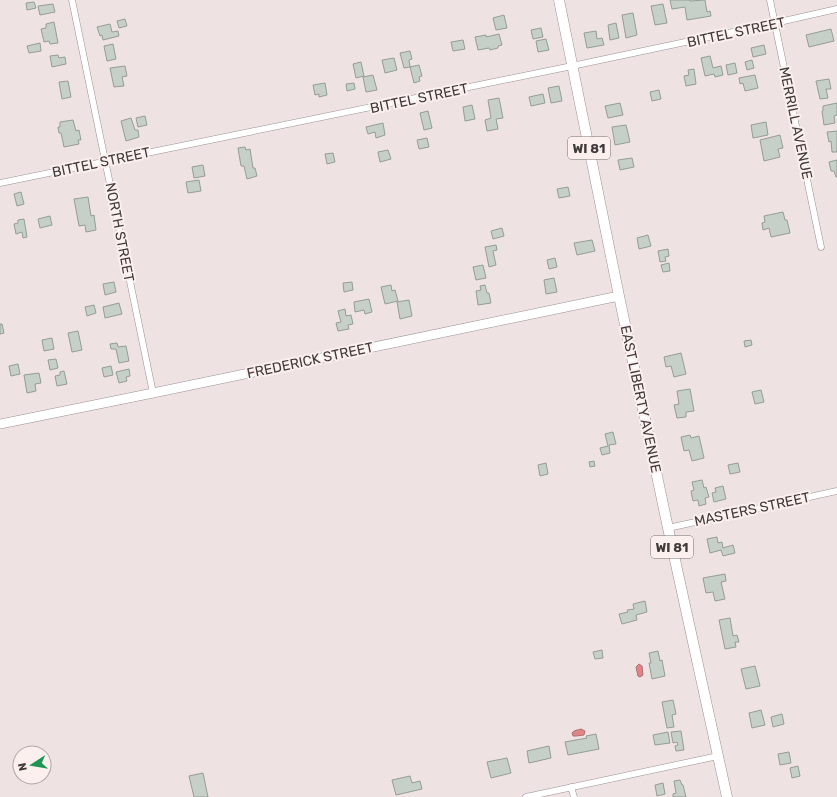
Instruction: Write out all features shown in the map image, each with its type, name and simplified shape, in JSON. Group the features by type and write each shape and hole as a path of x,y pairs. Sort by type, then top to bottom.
{"main road":[{"name":"EAST LIBERTY AVENUE","path":"559,0 619,296 727,797"}],"street":[{"name":"NORTH STREET","path":"72,0 153,393"},
{"name":"MERRILL AVENUE","path":"770,0 821,247"},
{"name":"BITTEL STREET","path":"0,183 572,66 837,9"},
{"name":"FREDERICK STREET","path":"0,424 619,296"},
{"name":"MASTERS STREET","path":"668,528 837,491"},
{"path":"526,797 718,756"},
{"path":"571,787 574,797"}],"shaded area":[{"path":"639,664 642,666 643,675 640,677 638,676 636,667"},
{"path":"581,729 585,731 584,735 573,736 573,732"}],"building":[{"path":"670,0 705,0 707,12 710,11 711,16 687,20 685,7 672,9"},
{"path":"34,2 36,8 27,10 26,3"},
{"path":"53,4 55,12 40,15 38,6"},
{"path":"663,4 667,23 655,25 651,6"},
{"path":"633,13 637,35 626,38 622,15"},
{"path":"504,15 507,28 496,30 493,18"},
{"path":"125,19 127,26 119,28 117,21"},
{"path":"54,22 58,43 50,44 49,41 44,42 41,29 46,28 46,24"},
{"path":"616,23 619,38 610,40 608,25"},
{"path":"110,24 112,32 118,31 119,36 103,40 97,27"},
{"path":"541,28 543,37 533,39 531,30"},
{"path":"831,29 834,41 809,47 806,35"},
{"path":"596,31 597,39 602,38 604,45 587,48 584,33"},
{"path":"499,34 502,45 498,46 498,48 490,50 489,48 478,50 475,37 486,35 486,37"},
{"path":"546,39 549,50 538,52 536,41"},
{"path":"463,40 465,49 453,51 451,42"},
{"path":"40,43 41,51 29,53 27,46"},
{"path":"113,44 116,59 107,61 104,46"},
{"path":"764,45 766,54 753,57 751,48"},
{"path":"410,51 412,59 409,60 410,67 404,68 400,53"},
{"path":"58,55 59,58 65,57 66,64 52,67 50,56"},
{"path":"710,56 713,68 721,66 723,75 715,77 714,74 705,76 701,58"},
{"path":"394,58 397,70 385,73 382,60"},
{"path":"752,60 754,68 747,70 745,62"},
{"path":"361,62 364,76 356,78 353,64"},
{"path":"735,63 737,73 728,75 726,65"},
{"path":"419,65 422,76 419,77 420,81 414,83 410,67"},
{"path":"125,66 127,76 122,77 124,86 114,87 110,68"},
{"path":"694,69 696,84 686,86 684,76 689,75 688,70"},
{"path":"373,75 377,90 366,92 363,77"},
{"path":"755,75 758,88 745,91 743,83 740,84 739,78"},
{"path":"829,79 831,89 826,89 828,98 820,99 816,81"},
{"path":"68,81 71,97 62,99 59,82"},
{"path":"325,83 327,95 319,97 319,94 315,95 313,85"},
{"path":"354,83 355,89 347,91 346,84"},
{"path":"559,86 562,101 551,103 548,88"},
{"path":"659,90 661,99 652,101 650,92"},
{"path":"543,94 545,103 531,106 529,97"},
{"path":"499,98 503,118 496,119 498,129 487,131 485,120 491,118 488,100"},
{"path":"620,103 623,115 608,118 605,106"},
{"path":"837,103 837,115 834,116 835,123 824,125 822,111 823,106"},
{"path":"472,105 475,119 465,121 463,107"},
{"path":"428,111 432,128 424,130 420,113"},
{"path":"145,116 147,125 138,127 136,118"},
{"path":"131,118 135,130 138,130 139,137 126,141 121,121"},
{"path":"73,120 76,131 79,130 81,140 78,140 79,144 64,147 58,127 60,127 60,122"},
{"path":"766,122 768,135 753,138 751,125"},
{"path":"383,123 385,135 376,138 375,132 368,134 366,127"},
{"path":"626,125 630,142 615,145 612,127"},
{"path":"837,131 837,152 832,152 831,141 829,142 827,132"},
{"path":"780,135 783,148 778,149 780,157 764,161 760,140"},
{"path":"427,138 429,147 419,149 417,140"},
{"path":"245,147 246,150 250,149 253,168 255,168 257,176 247,179 244,166 241,166 238,148"},
{"path":"388,150 391,159 380,162 378,152"},
{"path":"333,153 335,162 327,164 325,154"},
{"path":"632,158 634,167 620,170 618,160"},
{"path":"837,160 836,177 834,171 831,171 829,162"},
{"path":"203,165 205,176 194,178 192,167"},
{"path":"199,180 201,191 188,193 186,182"},
{"path":"568,187 570,196 559,198 557,189"},
{"path":"21,192 24,204 17,206 14,194"},
{"path":"88,197 91,216 94,215 96,230 86,232 85,225 79,226 74,199"},
{"path":"783,212 785,220 787,220 790,233 771,237 769,228 763,230 762,223 765,222 764,216"},
{"path":"50,216 52,225 40,228 38,219"},
{"path":"24,219 27,237 23,238 22,232 16,234 14,224 18,223 18,220"},
{"path":"502,228 504,236 493,239 491,231"},
{"path":"648,235 651,246 639,249 637,238"},
{"path":"592,240 595,251 577,255 574,243"},
{"path":"496,245 497,250 493,251 496,265 489,267 485,247"},
{"path":"668,249 669,256 665,257 666,261 660,262 658,251"},
{"path":"555,258 557,267 549,269 547,260"},
{"path":"669,263 670,271 663,272 661,265"},
{"path":"483,265 486,278 476,280 473,267"},
{"path":"554,278 557,292 546,294 544,280"},
{"path":"114,282 116,292 105,295 103,284"},
{"path":"352,282 353,290 344,292 343,283"},
{"path":"391,285 392,291 395,290 398,301 385,304 381,287"},
{"path":"485,285 487,293 489,293 491,303 478,305 476,291 481,290 480,286"},
{"path":"369,299 372,312 365,314 364,310 355,312 354,302"},
{"path":"409,300 412,316 400,319 397,302"},
{"path":"119,303 122,314 105,318 103,307"},
{"path":"94,305 96,313 87,316 85,307"},
{"path":"345,309 346,316 351,315 353,324 348,325 349,329 338,331 336,323 341,322 338,311"},
{"path":"0,324 2,324 4,333 0,334"},
{"path":"78,331 82,350 72,352 68,333"},
{"path":"52,338 54,349 44,351 42,340"},
{"path":"751,340 752,345 745,347 744,341"},
{"path":"117,343 118,347 126,346 129,361 119,363 116,349 111,349 110,344"},
{"path":"681,353 686,374 674,377 671,366 666,367 664,357"},
{"path":"56,359 58,368 50,370 48,360"},
{"path":"18,364 20,374 11,376 9,366"},
{"path":"111,366 113,375 104,377 102,368"},
{"path":"129,369 130,376 126,377 127,381 119,383 116,372"},
{"path":"64,371 67,384 57,386 55,376 60,375 60,372"},
{"path":"39,373 41,383 35,384 36,391 27,393 24,375"},
{"path":"690,389 694,411 686,412 686,417 677,418 674,405 679,404 677,391"},
{"path":"761,390 764,402 755,404 752,392"},
{"path":"613,432 616,444 609,445 610,453 602,455 600,448 608,446 605,434"},
{"path":"690,435 691,438 699,436 704,458 692,461 689,450 684,451 681,437"},
{"path":"594,461 595,466 590,467 589,462"},
{"path":"546,463 548,474 540,476 538,465"},
{"path":"738,463 740,472 730,474 728,465"},
{"path":"702,480 709,497 705,498 706,504 699,506 698,500 693,501 691,491 694,490 692,482"},
{"path":"723,486 726,499 714,502 712,493 716,492 715,488"},
{"path":"717,537 718,543 722,542 723,548 733,545 735,553 723,556 721,550 710,553 707,539"},
{"path":"725,574 726,581 721,582 725,599 715,601 713,592 706,593 703,578"},
{"path":"645,601 647,612 636,615 637,620 622,624 619,614 628,612 627,610 634,609 633,604"},
{"path":"730,618 733,636 737,635 739,642 735,642 736,647 725,649 719,620"},
{"path":"602,650 603,658 595,659 593,652"},
{"path":"658,651 660,661 662,660 665,676 652,679 649,653"},
{"path":"755,666 760,686 746,689 741,669"},
{"path":"673,700 676,714 672,715 674,727 667,728 662,702"},
{"path":"761,710 765,725 752,728 749,713"},
{"path":"782,714 784,724 773,727 771,717"},
{"path":"681,731 684,750 676,751 675,746 678,745 677,742 673,743 671,732"},
{"path":"668,732 670,743 655,745 653,735"},
{"path":"596,734 599,749 568,755 565,742 587,738 586,736"},
{"path":"549,746 551,758 529,763 527,751"},
{"path":"789,752 791,763 780,765 778,754"},
{"path":"507,758 511,773 491,778 487,762"},
{"path":"798,766 800,776 792,778 790,768"},
{"path":"203,773 208,797 194,797 189,776"},
{"path":"410,776 412,783 420,781 422,789 396,795 392,780"},
{"path":"680,780 686,797 673,797 673,794 676,793 674,781"},
{"path":"663,783 665,794 657,796 655,785"}]}
